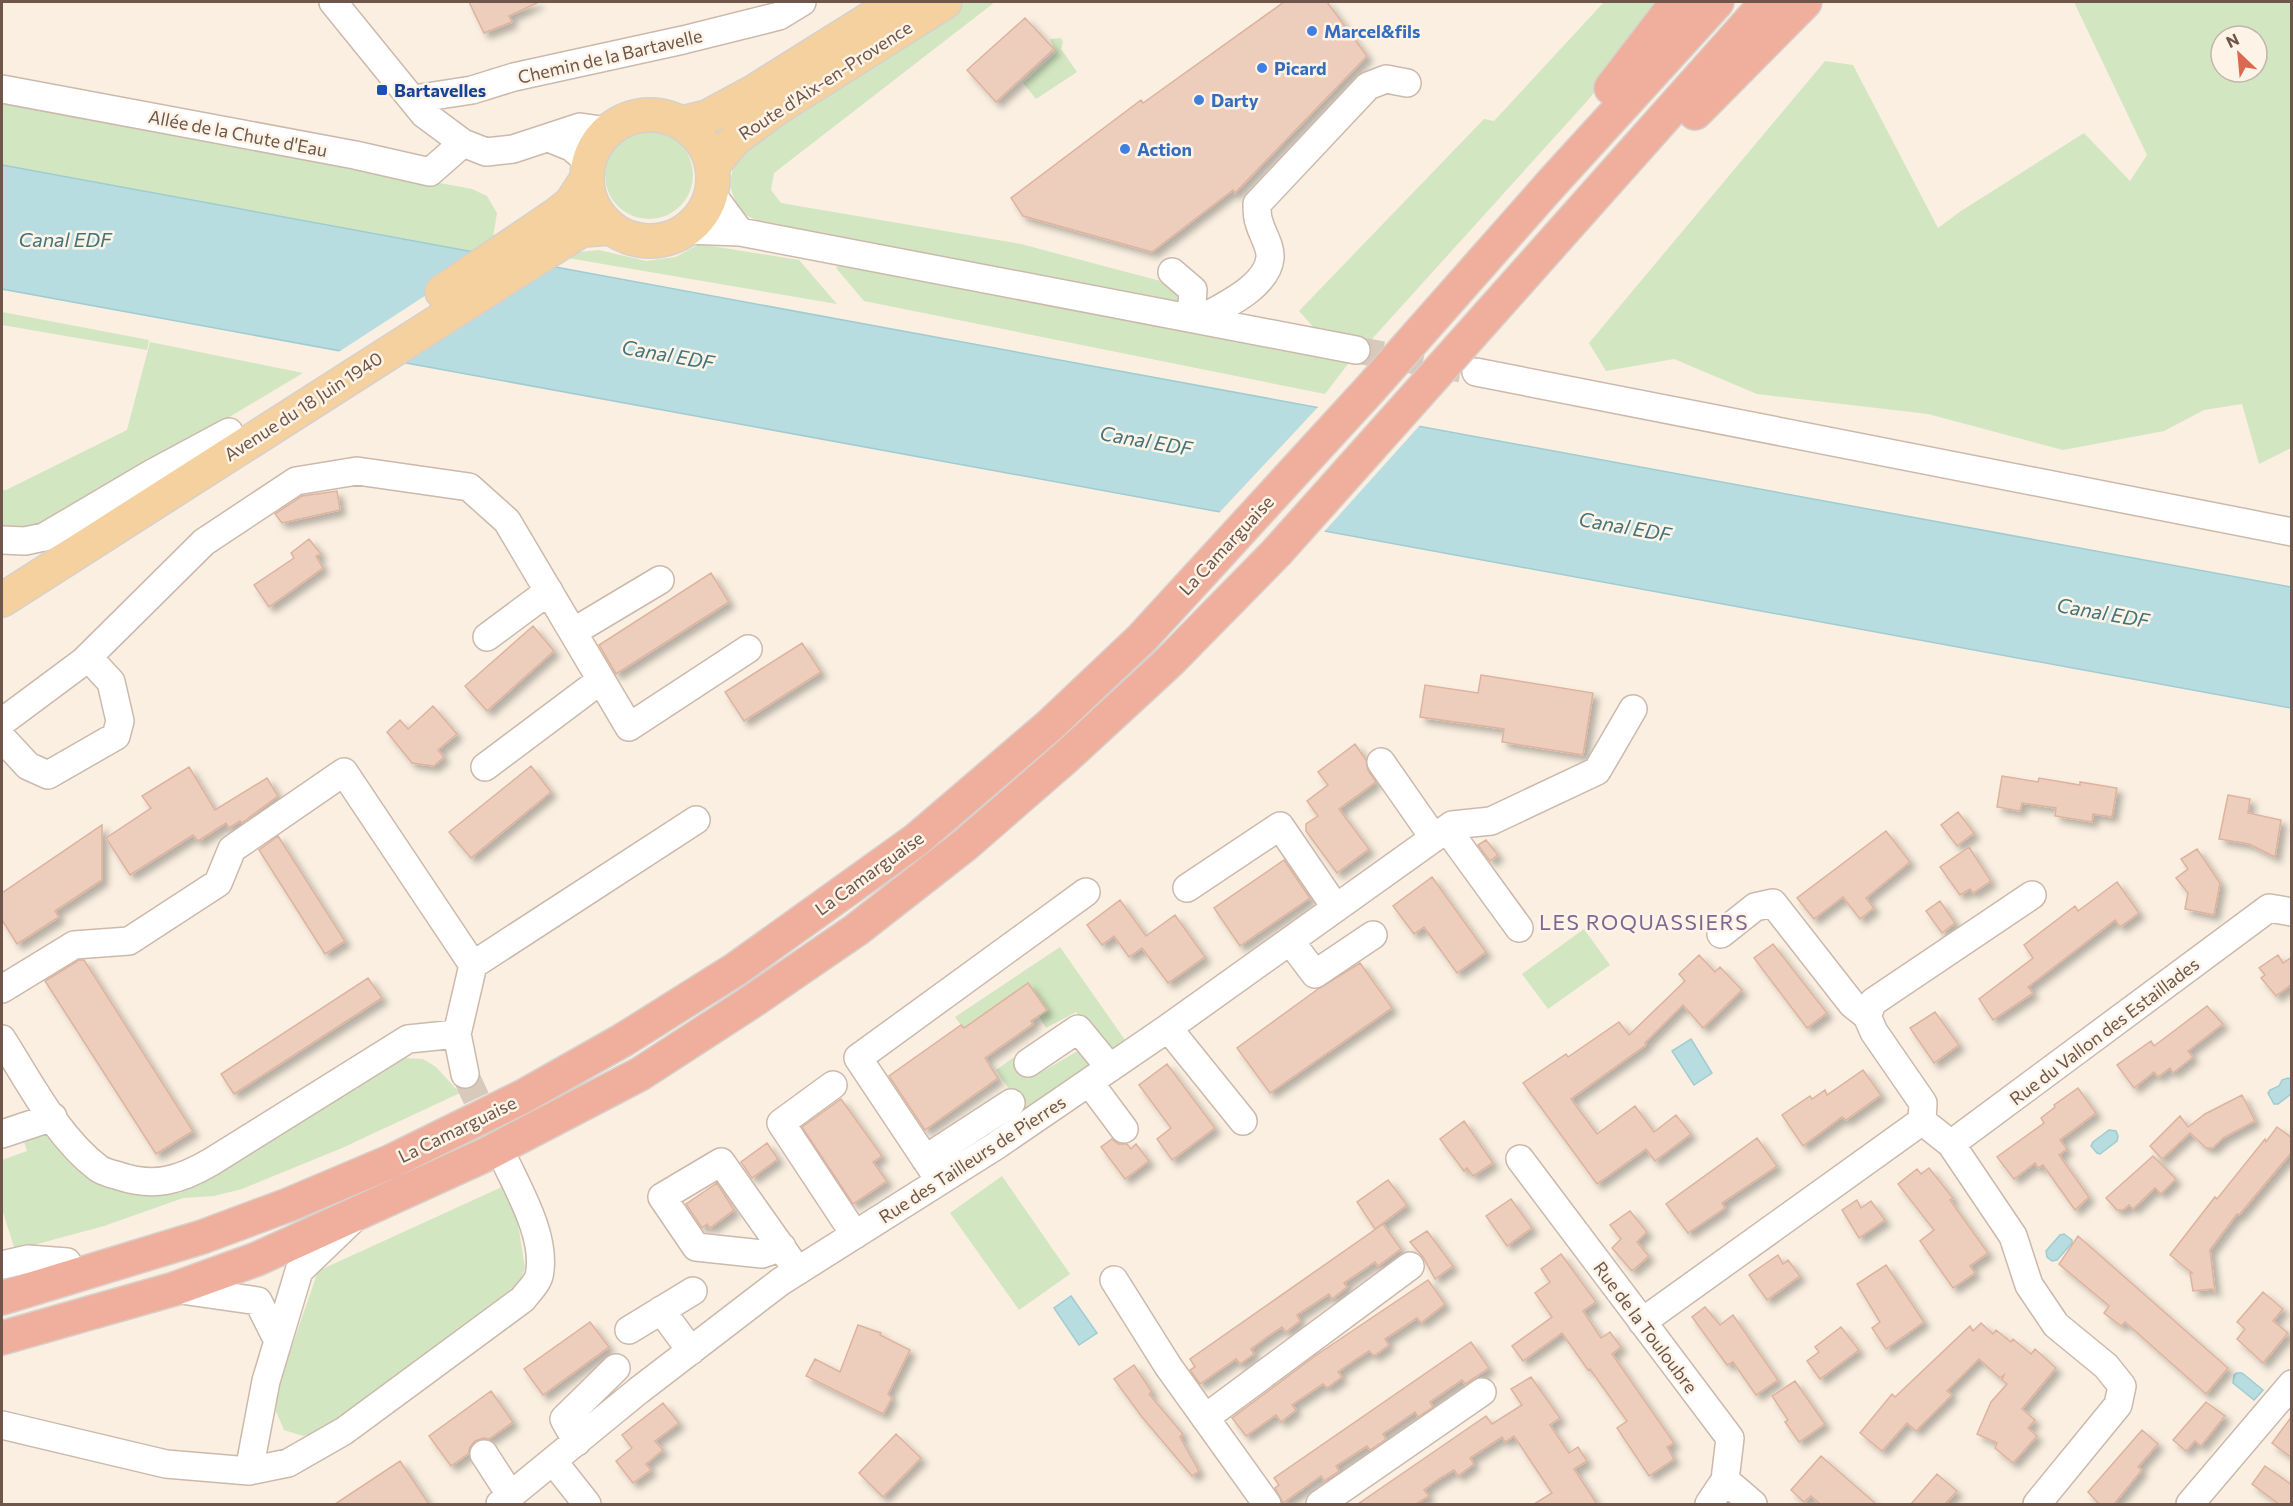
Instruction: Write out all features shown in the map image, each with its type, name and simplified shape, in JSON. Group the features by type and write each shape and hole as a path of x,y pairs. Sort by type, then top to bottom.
{"highway":[{"path":"2,1281 150,1237 248,1203 456,1112 595,1035 722,958 884,844 972,772 1093,663 1219,542 1366,384 1550,171 1677,2"},
{"path":"1550,171 1717,2"},
{"path":"1543,253 1767,2"},
{"path":"1543,253 1716,93 1805,2"},
{"name":"La Camarguaise","path":"2,1338 174,1289 257,1259 485,1155 640,1074 856,930 966,844 1066,757 1170,661 1468,359 1543,253"},
{"name":"La Camarguaise","path":"2,1298 202,1237 288,1205 392,1161 524,1096 623,1040 736,969 916,840 1048,726 1133,646 1219,542"}],"main road":[{"name":"Route d'Aix-en-Provence","path":"682,123 707,117 755,91 897,2"},
{"name":"Route d'Aix-en-Provence","path":"712,179 735,139 777,108 945,2"},
{"path":"644,115 664,116 682,123 696,135 706,149 712,179 701,216 686,230 668,239 648,241 628,238 611,228 598,214 590,198 588,171 596,145 608,131 625,120 644,115"},
{"name":"Avenue du 18 Juin 1940","path":"2,600 368,364 566,224 571,203 588,171"},
{"name":"Avenue du 18 Juin 1940","path":"566,224 583,230 611,228"},
{"name":"Avenue du 18 Juin 1940","path":"2,580 321,373 566,224"}],"street":[{"path":"333,2 424,114 463,143 486,152 513,149 580,127 608,131"},
{"name":"Chemin de la Bartavelle","path":"414,99 472,90 514,77 672,42 783,6"},
{"path":"1196,318 1242,295 1263,277 1270,258 1266,237 1258,221 1257,204 1368,86 1386,79 1407,83"},
{"name":"Allée de la Chute d'Eau","path":"2,89 355,155 430,172 463,143"},
{"path":"549,138 571,147 588,171"},
{"path":"712,179 740,232"},
{"path":"686,230 740,232 1356,350"},
{"path":"1172,272 1193,290 1196,318"},
{"path":"1468,359 2292,532"},
{"path":"2,540 25,541 45,537 151,474 229,432"},
{"path":"2,722 88,657 204,542 296,481 357,471 468,487 507,521 629,727 748,649"},
{"path":"573,632 660,580"},
{"path":"487,638 549,591"},
{"path":"2,738 28,766 48,776 116,736 120,721 111,682 88,657"},
{"path":"485,767 601,680"},
{"path":"1444,831 1491,821 1597,771 1633,709"},
{"path":"1382,762 1444,831 1519,928"},
{"path":"2,989 74,945 129,941 218,883 232,849 344,771 473,965"},
{"path":"465,1074 457,1034 473,965 696,820"},
{"path":"1187,888 1280,826 1336,908"},
{"name":"Rue des Tailleurs de Pierres","path":"505,1500 780,1282 855,1235 932,1170 1099,1075 1444,831"},
{"path":"1011,1103 932,1170 858,1058 1086,892"},
{"path":"1867,1016 1873,1002 2032,895"},
{"path":"1721,934 1755,907 1773,903 1852,1004 1867,1016 1874,1032 1923,1103 1922,1121"},
{"name":"Rue du Vallon des Estaillades","path":"1951,1144 2269,908 2292,912"},
{"path":"1290,941 1315,974 1373,935"},
{"path":"1168,1028 1243,1121"},
{"path":"1028,1063 1078,1029 1124,1129"},
{"path":"2,1039 64,1135 99,1170 122,1178 152,1183 187,1176 408,1039 457,1034"},
{"path":"833,1085 781,1123 855,1235"},
{"path":"2,1134 52,1117"},
{"path":"1922,1121 1951,1144 2013,1236 2029,1285 2056,1326 2106,1366 2122,1386 2118,1405 2043,1502"},
{"path":"1642,1322 1922,1121"},
{"name":"Rue de la Touloubre","path":"1520,1159 1730,1438 1725,1480 1709,1504"},
{"path":"2,1425 166,1464 249,1471 288,1463 344,1431 523,1299 539,1278 540,1244 524,1200 507,1164"},
{"path":"249,1471 266,1381 299,1271 358,1214"},
{"path":"782,1248 798,1271"},
{"path":"2,1265 28,1259 67,1262"},
{"path":"1206,1418 1410,1266"},
{"path":"1114,1280 1168,1366 1267,1504"},
{"path":"174,1289 258,1301 278,1341"},
{"path":"629,1330 693,1291"},
{"path":"661,1310 691,1351"},
{"path":"577,1442 564,1419 616,1368"},
{"path":"2190,1504 2292,1384"},
{"path":"1320,1504 1482,1392"},
{"path":"484,1454 505,1500"},
{"path":"553,1461 587,1504"},
{"path":"1725,1480 1753,1504"}],"green space":[{"path":"966,2 995,2 774,173 771,190 781,203 1021,244 1179,286 1180,305 765,224 739,212 730,186 734,159 824,90"},
{"path":"1604,2 1664,2 1589,99 1362,350 1326,341 1299,311 1484,119 1494,121"},
{"path":"2074,2 2291,2 2291,448 2259,464 2242,404 2204,410 2164,431 2063,450 1928,414 1757,394 1674,359 1606,371 1589,343 1825,61 1853,65 1938,228 2084,133 2130,181 2147,155"},
{"path":"1061,38 1063,42 1061,49 1077,72 1036,99 1023,83 1056,53 1050,39"},
{"path":"2,101 472,189 487,196 497,213 490,256 2,165"},
{"path":"649,131 666,134 680,144 690,158 693,175 690,192 680,206 666,216 649,219 632,216 618,206 608,192 605,175 608,158 618,144 632,134"},
{"path":"699,244 799,260 837,304 562,257 572,250 578,252 599,250 646,261 676,257"},
{"path":"841,262 1351,360 1325,394 864,301 836,268"},
{"path":"2,312 149,340 147,350 2,325"},
{"path":"150,342 303,373 43,528 2,529 2,490 127,430"},
{"path":"1584,929 1610,965 1548,1009 1522,974"},
{"path":"1060,947 1127,1043 1110,1055 1076,1012 1046,1028 1039,1016 1047,1010 971,1039 955,1017"},
{"path":"1081,1049 1093,1066 1026,1114 996,1070 1014,1057 1022,1068 1035,1076"},
{"path":"403,1058 423,1059 436,1067 460,1093 342,1148 242,1189 214,1196 183,1198 104,1226 15,1250 2,1209 2,1160 27,1151 22,1135 44,1133 75,1166 147,1194 180,1193 229,1166"},
{"path":"1002,1176 1070,1274 1019,1310 950,1213"},
{"path":"504,1186 518,1224 525,1268 512,1301 326,1430 303,1436 284,1430 275,1409 281,1378 318,1271"}],"water":[{"name":"Canal EDF","path":"2,165 2291,587 2291,708 2,289"},
{"path":"1691,1039 1712,1073 1694,1085 1672,1051"},
{"path":"2291,1079 2291,1094 2278,1104 2274,1104 2268,1093 2279,1086 2282,1080"},
{"path":"2109,1130 2116,1131 2117,1141 2100,1154 2097,1153 2091,1146 2093,1142"},
{"path":"2064,1234 2072,1240 2072,1243 2057,1260 2052,1261 2047,1257 2046,1251 2060,1235"},
{"path":"1071,1296 1097,1333 1079,1345 1054,1308"},
{"path":"2242,1373 2263,1390 2254,1400 2233,1383 2234,1375"}],"pier":[{"path":"491,253 397,364 337,353"},
{"path":"1319,406 1421,424 1323,533 1218,514"}],"building":[{"path":"469,2 539,2 509,16 512,22 484,33"},
{"path":"1284,2 1327,2 1367,56 1235,193 1233,190 1152,252 1023,216 1011,198 1141,100 1143,103"},
{"path":"1025,18 1054,49 996,102 967,70"},
{"path":"337,491 340,510 282,523 275,514 302,496"},
{"path":"309,539 321,554 316,556 323,568 269,607 254,585 294,558 291,553"},
{"path":"711,573 729,602 616,674 599,645"},
{"path":"533,626 554,651 487,711 465,686"},
{"path":"802,643 821,672 744,721 725,692"},
{"path":"1481,675 1593,693 1583,755 1502,742 1504,729 1420,717 1425,685 1478,693"},
{"path":"433,706 457,734 438,750 444,757 434,766 412,763 387,732 400,720 408,729"},
{"path":"1355,744 1366,760 1368,770 1376,782 1339,809 1369,849 1337,873 1306,831 1306,824 1318,816 1307,801 1328,785 1318,772"},
{"path":"531,766 551,792 471,858 449,832"},
{"path":"189,767 215,810 267,778 278,796 242,823 240,821 229,828 226,823 198,841 193,835 130,875 106,838 151,808 142,796"},
{"path":"2002,776 2038,782 2039,778 2117,788 2112,817 2093,814 2092,822 2055,816 2056,808 2022,803 2020,811 1997,807"},
{"path":"2228,795 2250,799 2248,813 2281,820 2275,857 2249,844 2219,839"},
{"path":"1958,812 1974,833 1957,846 1941,825"},
{"path":"102,825 102,880 55,911 59,917 17,944 2,920 2,893"},
{"path":"1886,831 1910,862 1866,898 1874,908 1860,919 1843,897 1814,919 1797,898"},
{"path":"278,836 345,941 325,954 259,850"},
{"path":"1486,840 1498,855 1490,861 1478,845"},
{"path":"1969,847 1991,881 1973,893 1970,889 1960,895 1940,867"},
{"path":"2197,849 2220,883 2214,915 2185,909 2188,893 2176,878 2188,869 2181,859"},
{"path":"1284,860 1310,898 1240,946 1214,908"},
{"path":"1432,877 1486,952 1457,973 1424,927 1414,934 1393,906"},
{"path":"2117,882 2139,913 2120,927 2115,920 2028,987 2033,993 1993,1020 1979,999 2033,958 2024,945 2075,906 2078,911"},
{"path":"1120,900 1146,936 1175,915 1205,957 1168,983 1142,948 1129,957 1114,936 1102,945 1087,925"},
{"path":"1940,901 1955,923 1942,933 1926,911"},
{"path":"1773,944 1827,1013 1807,1028 1754,958"},
{"path":"1699,955 1715,972 1720,967 1742,990 1703,1028 1683,1005 1645,1043 1646,1045 1571,1099 1597,1134 1635,1106 1654,1132 1676,1115 1691,1134 1655,1161 1646,1149 1597,1184 1523,1083 1566,1054 1568,1057 1619,1022 1629,1035 1685,981 1679,974"},
{"path":"2278,955 2283,963 2292,957 2292,984 2276,996 2261,978 2265,975 2259,968"},
{"path":"79,960 84,960 193,1131 156,1154 45,981"},
{"path":"1360,963 1392,1008 1270,1093 1237,1048 1318,989"},
{"path":"368,978 382,998 234,1094 221,1074"},
{"path":"1028,983 1047,1010 1031,1021 1033,1024 985,1058 998,1078 925,1130 889,1076 961,1025 964,1028"},
{"path":"2207,1006 2223,1024 2188,1051 2193,1057 2173,1073 2170,1068 2158,1077 2154,1072 2134,1088 2117,1065 2151,1041 2154,1046"},
{"path":"1935,1012 1959,1045 1934,1063 1910,1028"},
{"path":"1167,1064 1215,1128 1172,1160 1157,1139 1171,1128 1139,1085"},
{"path":"1863,1070 1881,1095 1846,1120 1842,1117 1803,1146 1782,1115 1810,1096 1812,1099 1825,1090 1827,1095"},
{"path":"2078,1088 2096,1113 2060,1140 2067,1149 2059,1155 2089,1197 2075,1210 2043,1165 2038,1168 2035,1163 2014,1179 1997,1157 2044,1123 2041,1118 2055,1107 2054,1105"},
{"path":"2242,1095 2255,1121 2223,1138 2213,1148 2206,1148 2190,1133 2162,1159 2150,1146 2180,1116 2188,1127 2205,1114"},
{"path":"841,1099 882,1156 873,1162 887,1181 853,1204 802,1127"},
{"path":"1464,1121 1493,1163 1473,1176 1467,1168 1464,1171 1440,1139"},
{"path":"2277,1127 2292,1138 2292,1152 2239,1215 2237,1214 2210,1250 2215,1292 2212,1289 2193,1291 2190,1273 2192,1273 2170,1255 2215,1197 2217,1199"},
{"path":"1757,1138 1777,1166 1722,1203 1725,1208 1688,1233 1666,1204"},
{"path":"1112,1139 1118,1144 1127,1144 1131,1149 1136,1144 1149,1161 1125,1179 1101,1147"},
{"path":"767,1143 778,1159 752,1178 741,1162"},
{"path":"2153,1156 2176,1179 2161,1194 2155,1188 2133,1209 2129,1205 2123,1210 2117,1210 2106,1198"},
{"path":"1929,1168 1953,1198 1950,1200 1988,1253 1970,1266 1975,1273 1953,1288 1920,1241 1934,1230 1898,1184 1917,1169 1921,1174"},
{"path":"1388,1180 1407,1205 1375,1229 1357,1202"},
{"path":"717,1183 734,1210 710,1228 707,1224 702,1228 686,1204"},
{"path":"1511,1199 1532,1228 1507,1246 1486,1216"},
{"path":"1857,1200 1861,1208 1871,1201 1885,1220 1859,1238 1842,1210"},
{"path":"1630,1211 1647,1232 1637,1242 1649,1256 1632,1271 1612,1248 1621,1239 1610,1225"},
{"path":"1383,1224 1401,1249 1378,1266 1375,1262 1344,1283 1347,1287 1332,1299 1329,1294 1297,1315 1300,1321 1286,1332 1282,1327 1267,1337 1251,1349 1254,1354 1240,1364 1236,1359 1200,1384 1190,1370 1195,1367 1190,1359"},
{"path":"1427,1231 1453,1266 1435,1279 1423,1257 1410,1242"},
{"path":"2078,1236 2228,1368 2206,1394 2125,1322 2121,1326 2104,1313 2109,1306 2059,1264"},
{"path":"1561,1254 1596,1302 1583,1311 1601,1338 1610,1332 1621,1347 1612,1354 1674,1443 1667,1447 1674,1459 1649,1476 1617,1428 1627,1421 1562,1333 1523,1361 1512,1346 1552,1317 1535,1293 1550,1282 1541,1269"},
{"path":"1778,1255 1783,1264 1788,1260 1800,1276 1767,1300 1749,1275"},
{"path":"1886,1265 1924,1322 1886,1349 1872,1328 1880,1322 1857,1284"},
{"path":"1428,1280 1445,1304 1421,1323 1417,1318 1385,1339 1389,1345 1374,1356 1369,1351 1338,1372 1342,1377 1327,1388 1323,1384 1292,1405 1296,1410 1281,1422 1276,1415 1246,1436 1232,1418 1315,1356"},
{"path":"2263,1292 2283,1309 2273,1321 2288,1333 2263,1363 2237,1339 2245,1329 2237,1322"},
{"path":"1705,1307 1720,1325 1733,1315 1778,1380 1756,1395 1733,1362 1727,1365 1692,1317"},
{"path":"590,1322 609,1347 543,1395 524,1369"},
{"path":"1981,1323 1993,1334 1996,1330 2011,1342 2013,1339 2031,1354 2035,1349 2056,1368 2022,1409 2035,1420 2028,1428 2037,1436 2013,1463 1995,1448 1997,1443 1977,1434 1991,1402 2007,1384 2002,1380 2004,1375 2000,1378 1979,1359 1947,1391 1952,1395 1916,1431 1907,1423 1882,1451 1860,1433 1892,1394 1895,1397 1970,1326 1973,1331"},
{"path":"858,1325 881,1333 880,1335 910,1350 888,1394 892,1398 883,1414 806,1376 815,1359 840,1372"},
{"path":"1841,1327 1859,1350 1820,1379 1807,1361 1819,1352 1815,1347"},
{"path":"1471,1342 1489,1368 1465,1384 1462,1380 1430,1402 1433,1407 1418,1417 1415,1412 1383,1434 1386,1439 1382,1442 1370,1450 1367,1446 1336,1466 1339,1471 1324,1481 1321,1476 1283,1503 1275,1488 1279,1485 1274,1478"},
{"path":"1134,1365 1152,1392 1149,1394 1183,1434 1180,1437 1199,1471 1192,1476 1142,1417 1114,1379"},
{"path":"1531,1377 1560,1418 1550,1425 1569,1453 1578,1447 1587,1461 1574,1469 1597,1504 1534,1504 1552,1493 1514,1436 1505,1442 1502,1437 1470,1458 1474,1464 1458,1476 1454,1470 1439,1479 1424,1490 1429,1496 1416,1504 1358,1504 1486,1416 1492,1424 1522,1405 1511,1389"},
{"path":"1795,1381 1825,1424 1799,1442 1785,1422 1788,1420 1772,1396"},
{"path":"491,1391 513,1422 489,1439 483,1438 475,1441 468,1454 451,1466 429,1436"},
{"path":"2206,1402 2225,1416 2201,1446 2195,1441 2186,1451 2173,1440"},
{"path":"663,1403 679,1423 655,1441 663,1450 646,1464 651,1470 633,1483 616,1461 632,1448 622,1435"},
{"path":"2292,1416 2292,1458 2272,1443"},
{"path":"2142,1430 2158,1444 2138,1467 2142,1470 2114,1504 2099,1504 2088,1492"},
{"path":"896,1434 921,1458 883,1497 859,1473"},
{"path":"1821,1456 1876,1504 1820,1504 1811,1496 1804,1502 1791,1490"},
{"path":"400,1461 429,1504 335,1504"},
{"path":"2265,1466 2292,1485 2292,1504 2279,1504 2252,1484"},
{"path":"1937,1474 1957,1491 1945,1504 1911,1504"}],"tunnel":[{"path":"1356,350 1461,369"},
{"path":"465,1074 507,1165"}],"place":[{"name":"Marcel&fils","path":"1312,31"},
{"name":"Picard","path":"1262,68"},
{"name":"Bartavelles","path":"382,90"},
{"name":"Darty","path":"1199,100"},
{"name":"Action","path":"1125,149"}],"district":[{"name":"LES ROQUASSIERS","path":"1644,921"}]}
